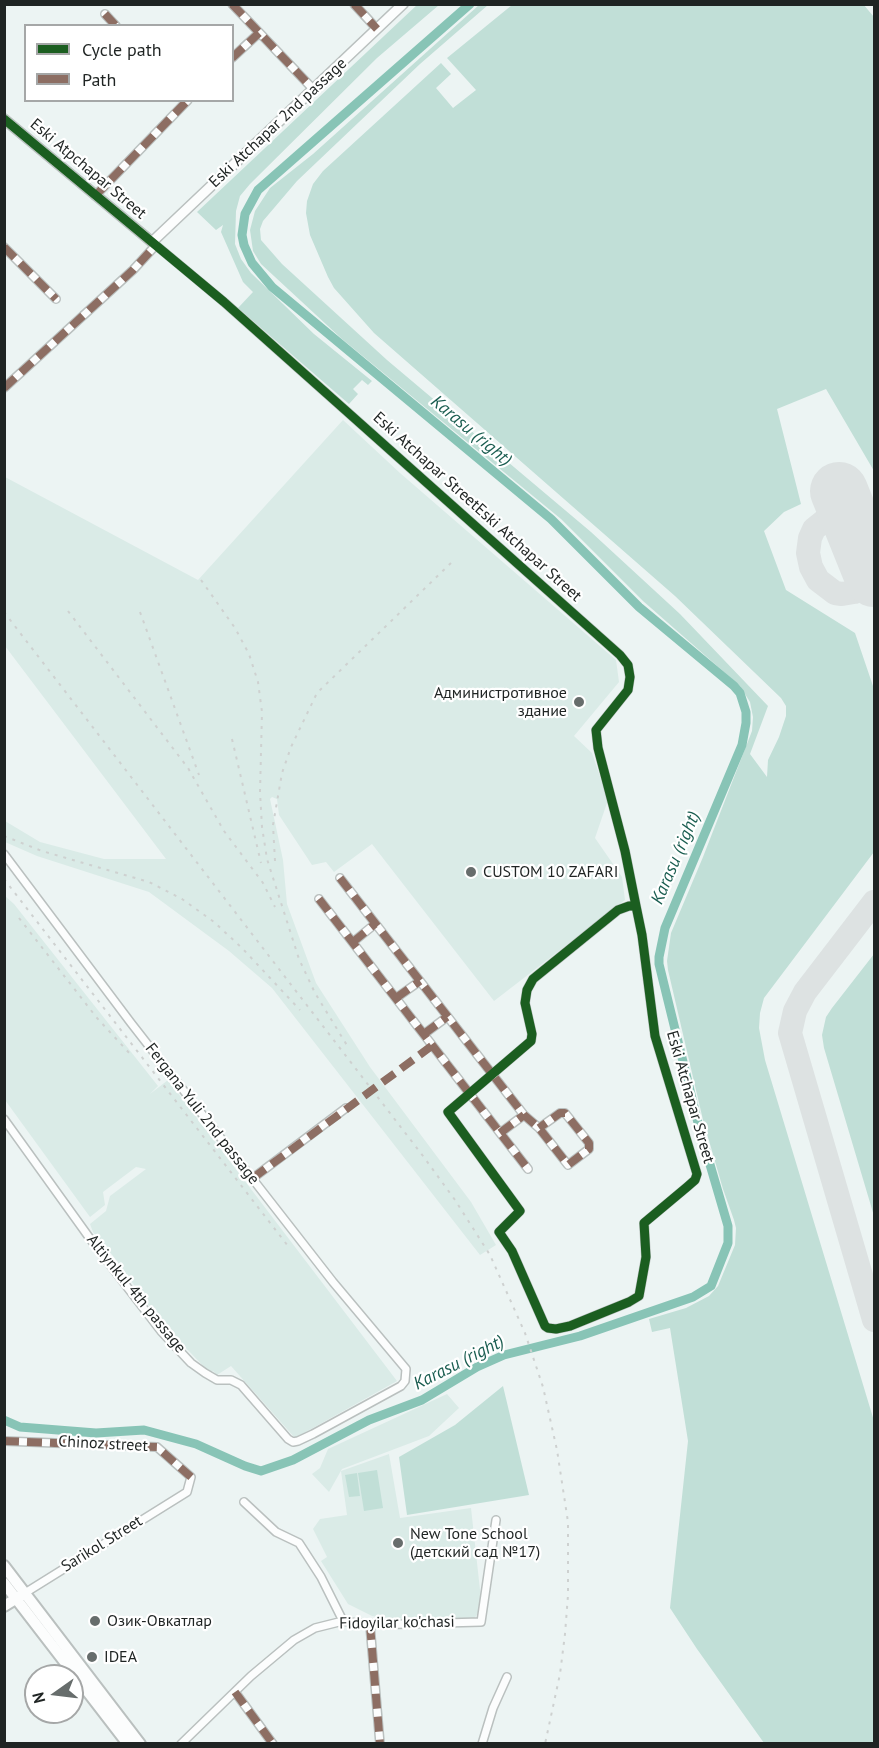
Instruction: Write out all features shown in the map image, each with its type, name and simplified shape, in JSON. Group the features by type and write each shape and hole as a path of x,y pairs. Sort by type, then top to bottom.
{"main road":[{"path":"4,1566 21,1596 128,1743"},
{"path":"4,1583 21,1596 140,1743"},
{"name":"Sarikol Street","path":"4,1606 21,1596"}],"street":[{"path":"232,4 314,90"},
{"path":"354,4 377,29"},
{"name":"Eski Atchapar 2nd passage","path":"4,388 133,270 154,243 403,4"},
{"path":"105,14 114,24"},
{"path":"234,56 260,33"},
{"path":"95,196 186,102"},
{"name":"Eski Atpchapar Street","path":"4,118 154,243"},
{"name":"Eski Atchapar Street","path":"154,243 224,302 626,661 630,677 628,690 596,730 598,748 626,851 642,935 655,1036 697,1174 695,1180 644,1223 645,1276 639,1296 570,1326 548,1328 545,1326 512,1251 499,1232 520,1211 448,1112 531,1041 532,1034 525,1002 527,990 533,979 618,910 636,906"},
{"path":"4,246 56,298"},
{"name":"Fergana Yuli 2nd passage","path":"4,854 131,1023 333,1281 406,1369"},
{"path":"340,878 524,1115 540,1128 568,1165 589,1149 589,1143 565,1113 560,1113 540,1128"},
{"path":"320,899 528,1169"},
{"path":"353,942 375,924"},
{"path":"396,998 420,981"},
{"path":"424,1034 447,1017"},
{"path":"253,1178 346,1108"},
{"path":"500,1133 524,1115"},
{"name":"Altiynkul 4th passage","path":"4,1119 91,1240 161,1331 191,1363 217,1380 231,1380 241,1385 288,1439 293,1442 298,1441 401,1386 406,1378 406,1369"},
{"name":"Chinoz street","path":"4,1441 157,1447 191,1477"},
{"name":"Sarikol Street","path":"21,1596 187,1492 191,1477"},
{"path":"244,1502 276,1532 299,1543 321,1577 343,1621"},
{"name":"Fidoyilar ko'chasi","path":"181,1743 294,1640 315,1628 343,1621 370,1625 481,1622 496,1520"},
{"path":"370,1625 380,1743"},
{"path":"482,1743 493,1708 507,1677"},
{"path":"235,1692 273,1743"}],"shaded area":[{"path":"343,420 400,473 616,660 619,682 574,736 592,753 608,800 595,838 622,877 625,900 494,1001 372,844 334,872 326,862 312,865 279,815 277,799 272,797 270,799 283,860 287,904 316,983 370,1067 471,1202 496,1245 480,1255 272,988 229,951 149,892 37,856 5,842 5,821 40,842 104,859 166,859 5,646 5,477 198,580"},
{"path":"5,896 14,904 158,1086 150,1094 168,1080 397,1381 295,1438 231,1366 217,1375 213,1371 210,1373 159,1320 114,1257 93,1232 90,1224 106,1211 110,1196 146,1169 136,1167 103,1192 105,1205 90,1217 5,1100"},
{"path":"447,1394 459,1408 429,1436 342,1469 329,1492 312,1474 320,1468 328,1449"},
{"name":"New Tone School (детский сад №17)","path":"389,1454 400,1518 471,1508 482,1608 473,1620 412,1622 372,1616 348,1604 321,1561 327,1557 313,1529 320,1519 347,1515 341,1471"}],"green space":[{"path":"418,4 439,5 377,58 250,184 240,196 236,211 235,244 241,259 251,273 314,334 372,381 368,385 362,380 353,389 358,394 349,404 238,308 253,292 243,282 221,232 223,225 216,230 197,212"},
{"path":"863,4 874,17 874,471 826,389 777,409 801,504 784,512 764,531 786,590 855,633 874,689 874,852 764,998 759,1028 765,1060 874,1421 874,1743 764,1743 670,1608 688,1441 670,1328 652,1332 649,1319 686,1308 709,1296 718,1286 735,1245 736,1228 703,1120 667,961 671,933 752,731 753,717 750,702 740,686 643,601 561,519 342,339 261,264 253,251 250,230 255,211 270,188 313,154 479,5 488,5 420,64 297,181 263,221 260,229 261,240 282,264 387,360 591,532 680,614 768,706 750,754 767,777 768,760 786,716 786,706 781,698 675,596 374,333 334,288 328,277 310,235 306,213 307,201 313,184 323,171 441,63 451,74 436,88 453,108 476,90 447,58 512,5"},
{"path":"874,954 874,1216 822,1035 826,1017"},
{"path":"503,1386 529,1495 407,1515 399,1457 455,1425"},
{"path":"377,1470 383,1508 364,1511 358,1473"},
{"path":"357,1473 360,1496 349,1497 345,1475"}],"waterway":[{"name":"Karasu (right)","path":"4,1420 20,1427 96,1433 144,1430 196,1444 261,1471 293,1460 369,1420 422,1400 477,1367 504,1355 580,1336 693,1297 711,1286 728,1243 728,1226 699,1127 659,957 665,928 742,745 746,712 740,693 639,607 551,519 272,287 252,263 244,245 242,235 245,214 258,190 470,4"}],"taxiway":[{"path":"874,533 848,518 829,517 814,529 808,553 811,567 818,580 835,593 854,592 874,584"},
{"path":"874,902 805,992 795,1011 790,1033 874,1320"}],"runway":[{"path":"839,491 874,578"}],"railway":[{"path":"275,861 273,825 282,773 291,747 317,693 453,561"},
{"path":"201,580 235,628 249,654 258,682 262,712 260,792 267,859 299,959 315,993 348,1047"},
{"path":"68,611 188,768 224,831 263,883 275,907"},
{"path":"4,612 423,1156 455,1200 490,1255 525,1333 543,1387 557,1450 568,1522 568,1595 565,1634 560,1674 545,1744"},
{"path":"140,612 199,775"},
{"path":"232,739 261,863"},
{"path":"4,836 42,851 149,882 182,899 214,922 242,948 300,1010"},
{"path":"4,879 288,1246"},
{"path":"19,918 97,1018 132,1056"}],"marked path":[{"path":"232,4 314,90"},
{"path":"354,4 377,29"},
{"path":"105,14 114,24"},
{"path":"234,56 259,33"},
{"path":"95,196 186,102"},
{"path":"4,388 133,270 156,245"},
{"path":"4,247 56,299"},
{"path":"340,878 524,1115 539,1128 568,1165 589,1149 589,1143 565,1113 560,1113 539,1128"},
{"path":"319,899 528,1169"},
{"path":"353,942 375,924"},
{"path":"396,998 420,981"},
{"path":"424,1034 447,1017"},
{"path":"253,1178 433,1045"},
{"path":"500,1133 524,1115"},
{"path":"4,1441 157,1447 191,1477"},
{"path":"370,1625 380,1744"},
{"path":"235,1692 273,1744"}],"cycle path":[{"name":"Eski Atchapar StreetEski Atchapar Street","path":"4,119 224,302 620,655 628,665 630,677 628,690 596,730 598,748 625,851 636,906 618,910 533,979 527,990 525,1003 532,1034 531,1041 448,1112 520,1211 499,1232 512,1251 545,1326 548,1328 570,1326 639,1296 646,1257 644,1223 695,1180 697,1174 655,1036 636,906"}],"place":[{"name":"Администротивное здание","path":"579,702"},
{"name":"CUSTOM 10 ZAFARI","path":"471,872"},
{"name":"New Tone School (детский сад №17)","path":"398,1543"},
{"name":"Озик-Овкатлар","path":"95,1621"},
{"name":"IDEA","path":"92,1657"}]}
